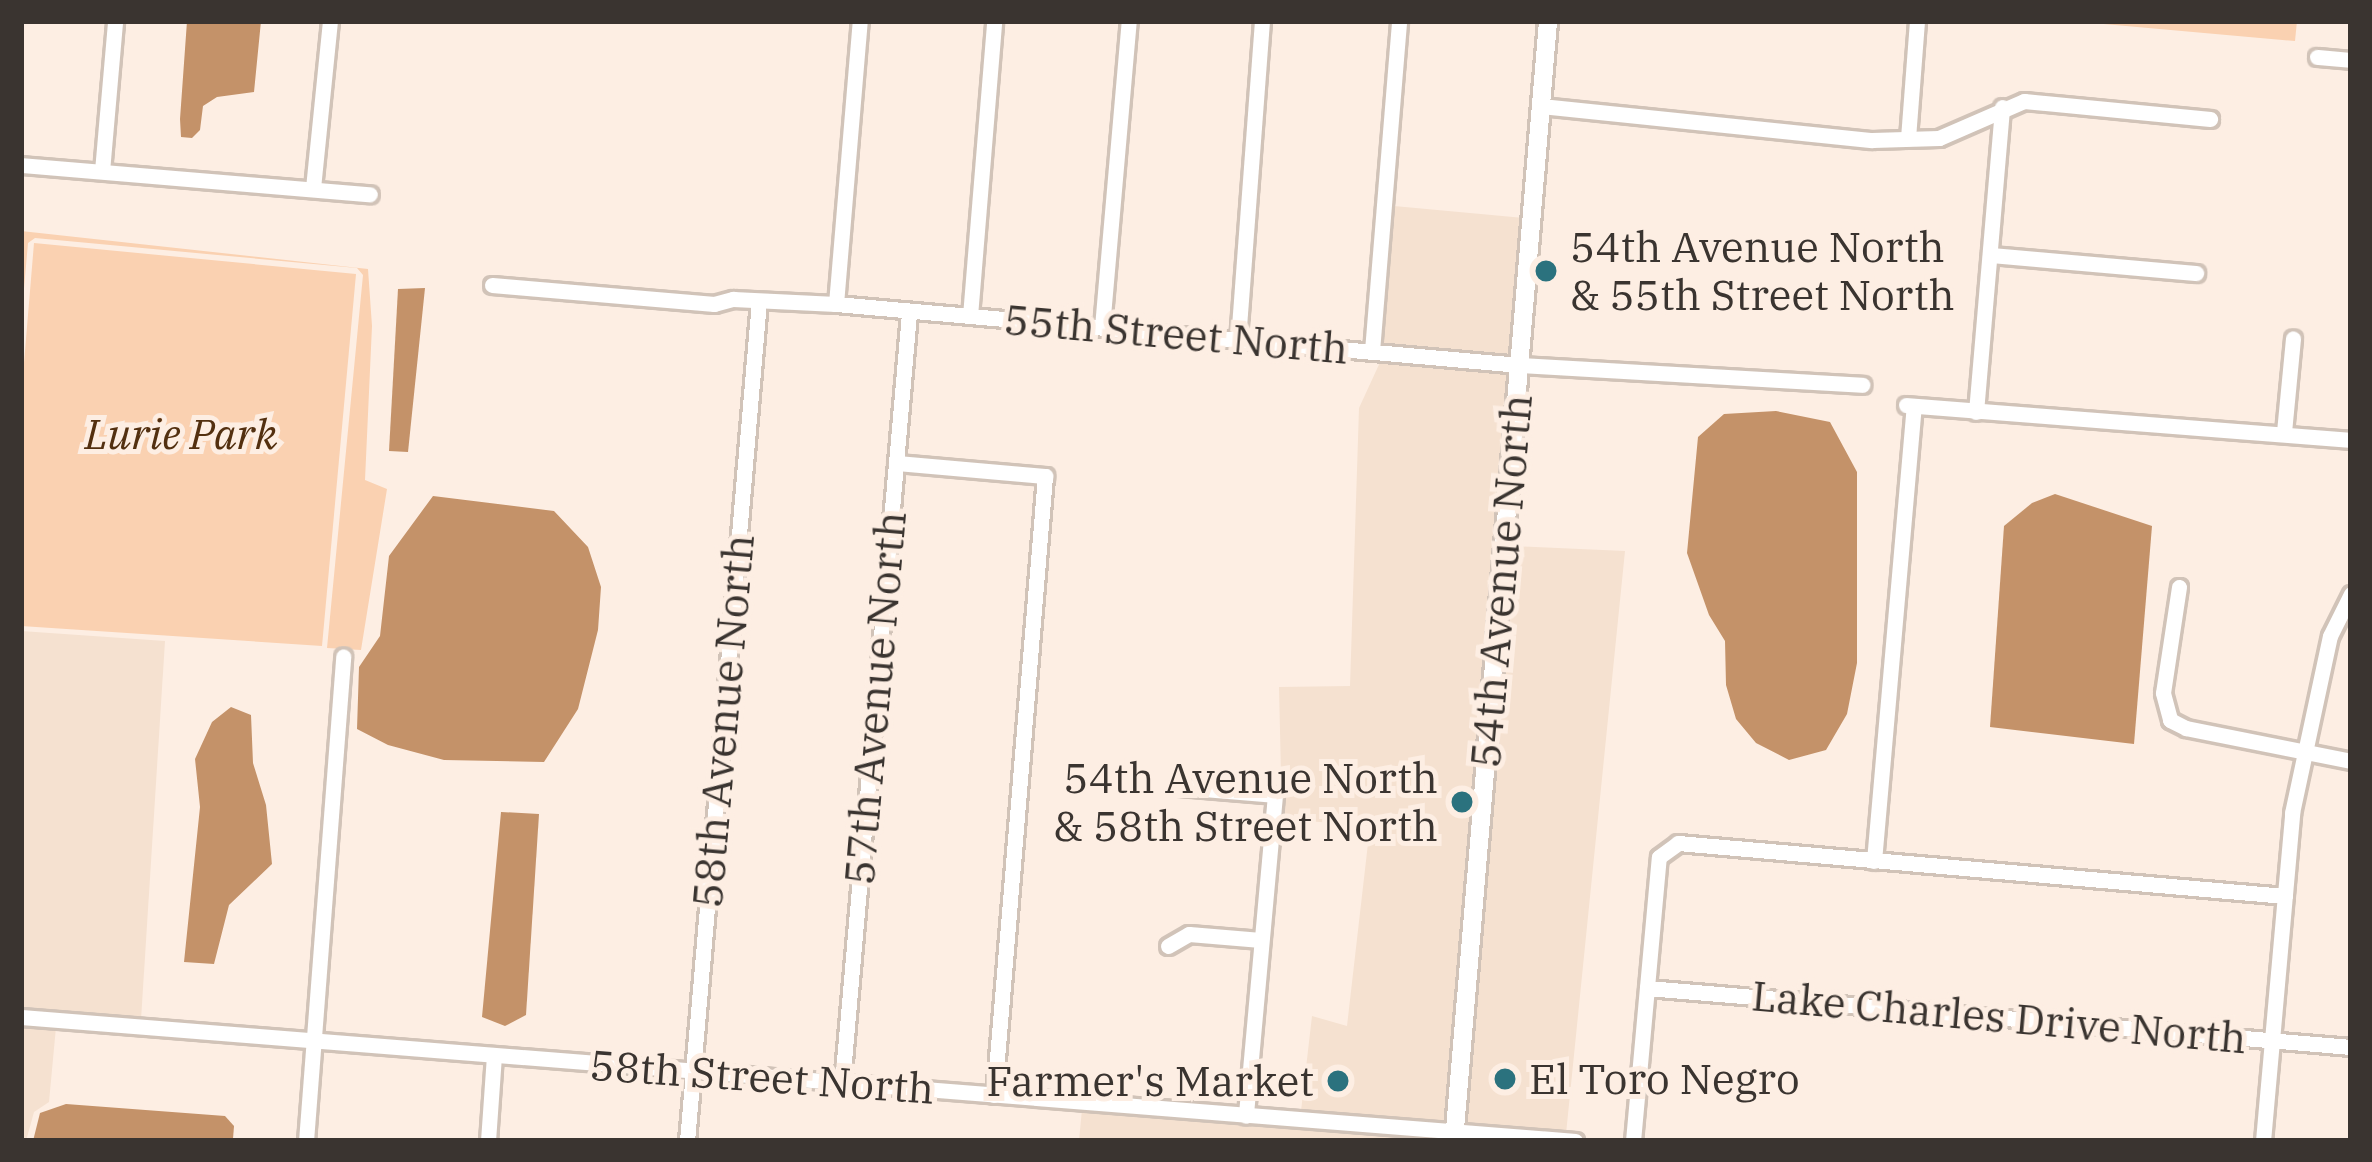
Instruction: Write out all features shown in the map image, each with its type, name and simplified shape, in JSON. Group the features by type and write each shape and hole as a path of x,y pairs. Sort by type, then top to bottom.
{"main road":[{"name":"54th Avenue North","path":"1454,1136 1548,21"}],"street":[{"path":"102,171 115,21"},
{"path":"313,188 330,21"},
{"path":"836,304 860,21"},
{"path":"970,316 994,21"},
{"path":"1102,327 1129,21"},
{"path":"1238,340 1262,21"},
{"path":"1372,351 1399,21"},
{"path":"1908,138 1917,21"},
{"path":"2317,57 2351,60"},
{"path":"1541,106 1872,140 1939,138 2024,100 2210,119"},
{"path":"1976,412 2002,107"},
{"path":"21,165 370,194"},
{"path":"1990,255 2196,273"},
{"name":"55th Street North","path":"492,285 714,304 733,299 836,304 1519,364 1862,385"},
{"name":"58th Avenue North","path":"687,1141 759,302"},
{"name":"57th Avenue North","path":"842,1084 909,313"},
{"path":"2284,432 2293,338"},
{"path":"1874,861 1910,406 2351,440"},
{"path":"896,463 1045,476 994,1095"},
{"path":"2180,587 2163,693 2170,720 2351,760"},
{"path":"2264,1141 2292,813 2330,636 2351,594"},
{"path":"306,1141 343,656"},
{"path":"1178,787 1275,795 1246,1116"},
{"path":"1633,1141 1659,856 1678,843 2285,896"},
{"path":"1168,946 1189,934 1261,940"},
{"name":"Lake Charles Drive North","path":"1648,988 2351,1047"},
{"name":"58th Street North","path":"21,1017 1454,1136 1575,1141"},
{"path":"488,1141 494,1056"}],"shaded area":[{"path":"187,21 261,21 254,92 217,97 203,106 200,130 192,138 181,137 180,119"},
{"path":"1394,206 1524,218 1512,357 1382,345"},
{"path":"425,288 408,452 389,451 398,289"},
{"path":"1382,358 1511,370 1448,1123 1254,1110 1301,1111 1312,1016 1347,1026 1370,826 1282,819 1279,687 1350,686 1359,408"},
{"path":"1776,411 1830,422 1857,472 1857,663 1847,714 1826,750 1789,760 1756,743 1736,719 1726,685 1725,641 1709,615 1687,553 1698,437 1724,414"},
{"path":"2055,494 2152,526 2134,744 1990,727 2004,526 2032,503"},
{"path":"433,496 554,511 588,547 601,587 598,630 578,709 544,762 444,760 388,745 357,729 359,667 380,636 389,556"},
{"path":"1511,546 1625,551 1566,1134 1463,1124"},
{"path":"21,631 165,641 141,1020 21,1010"},
{"path":"231,707 251,715 253,763 266,805 272,864 229,905 214,964 184,962 200,807 195,759 212,722"},
{"path":"501,812 539,814 526,1015 505,1026 482,1017"},
{"path":"21,1024 56,1027 49,1102 34,1112 26,1141 21,1141"},
{"path":"66,1104 225,1116 234,1126 233,1139 33,1141 40,1113"},
{"path":"1082,1109 1447,1136 1446,1141 1079,1141"}],"green space":[{"path":"2070,21 2297,21 2295,41"},
{"path":"21,231 368,269 372,326 365,480 387,489 361,650 327,648 363,275 357,268 35,238 28,243 21,323"},
{"name":"Lurie Park","path":"34,243 356,274 322,646 21,626 21,399"}],"place":[{"name":"54th Avenue North & 55th Street North","path":"1546,271"},
{"name":"54th Avenue North & 58th Street North","path":"1462,802"},
{"name":"El Toro Negro","path":"1505,1079"},
{"name":"Farmer's Market","path":"1338,1081"}]}
